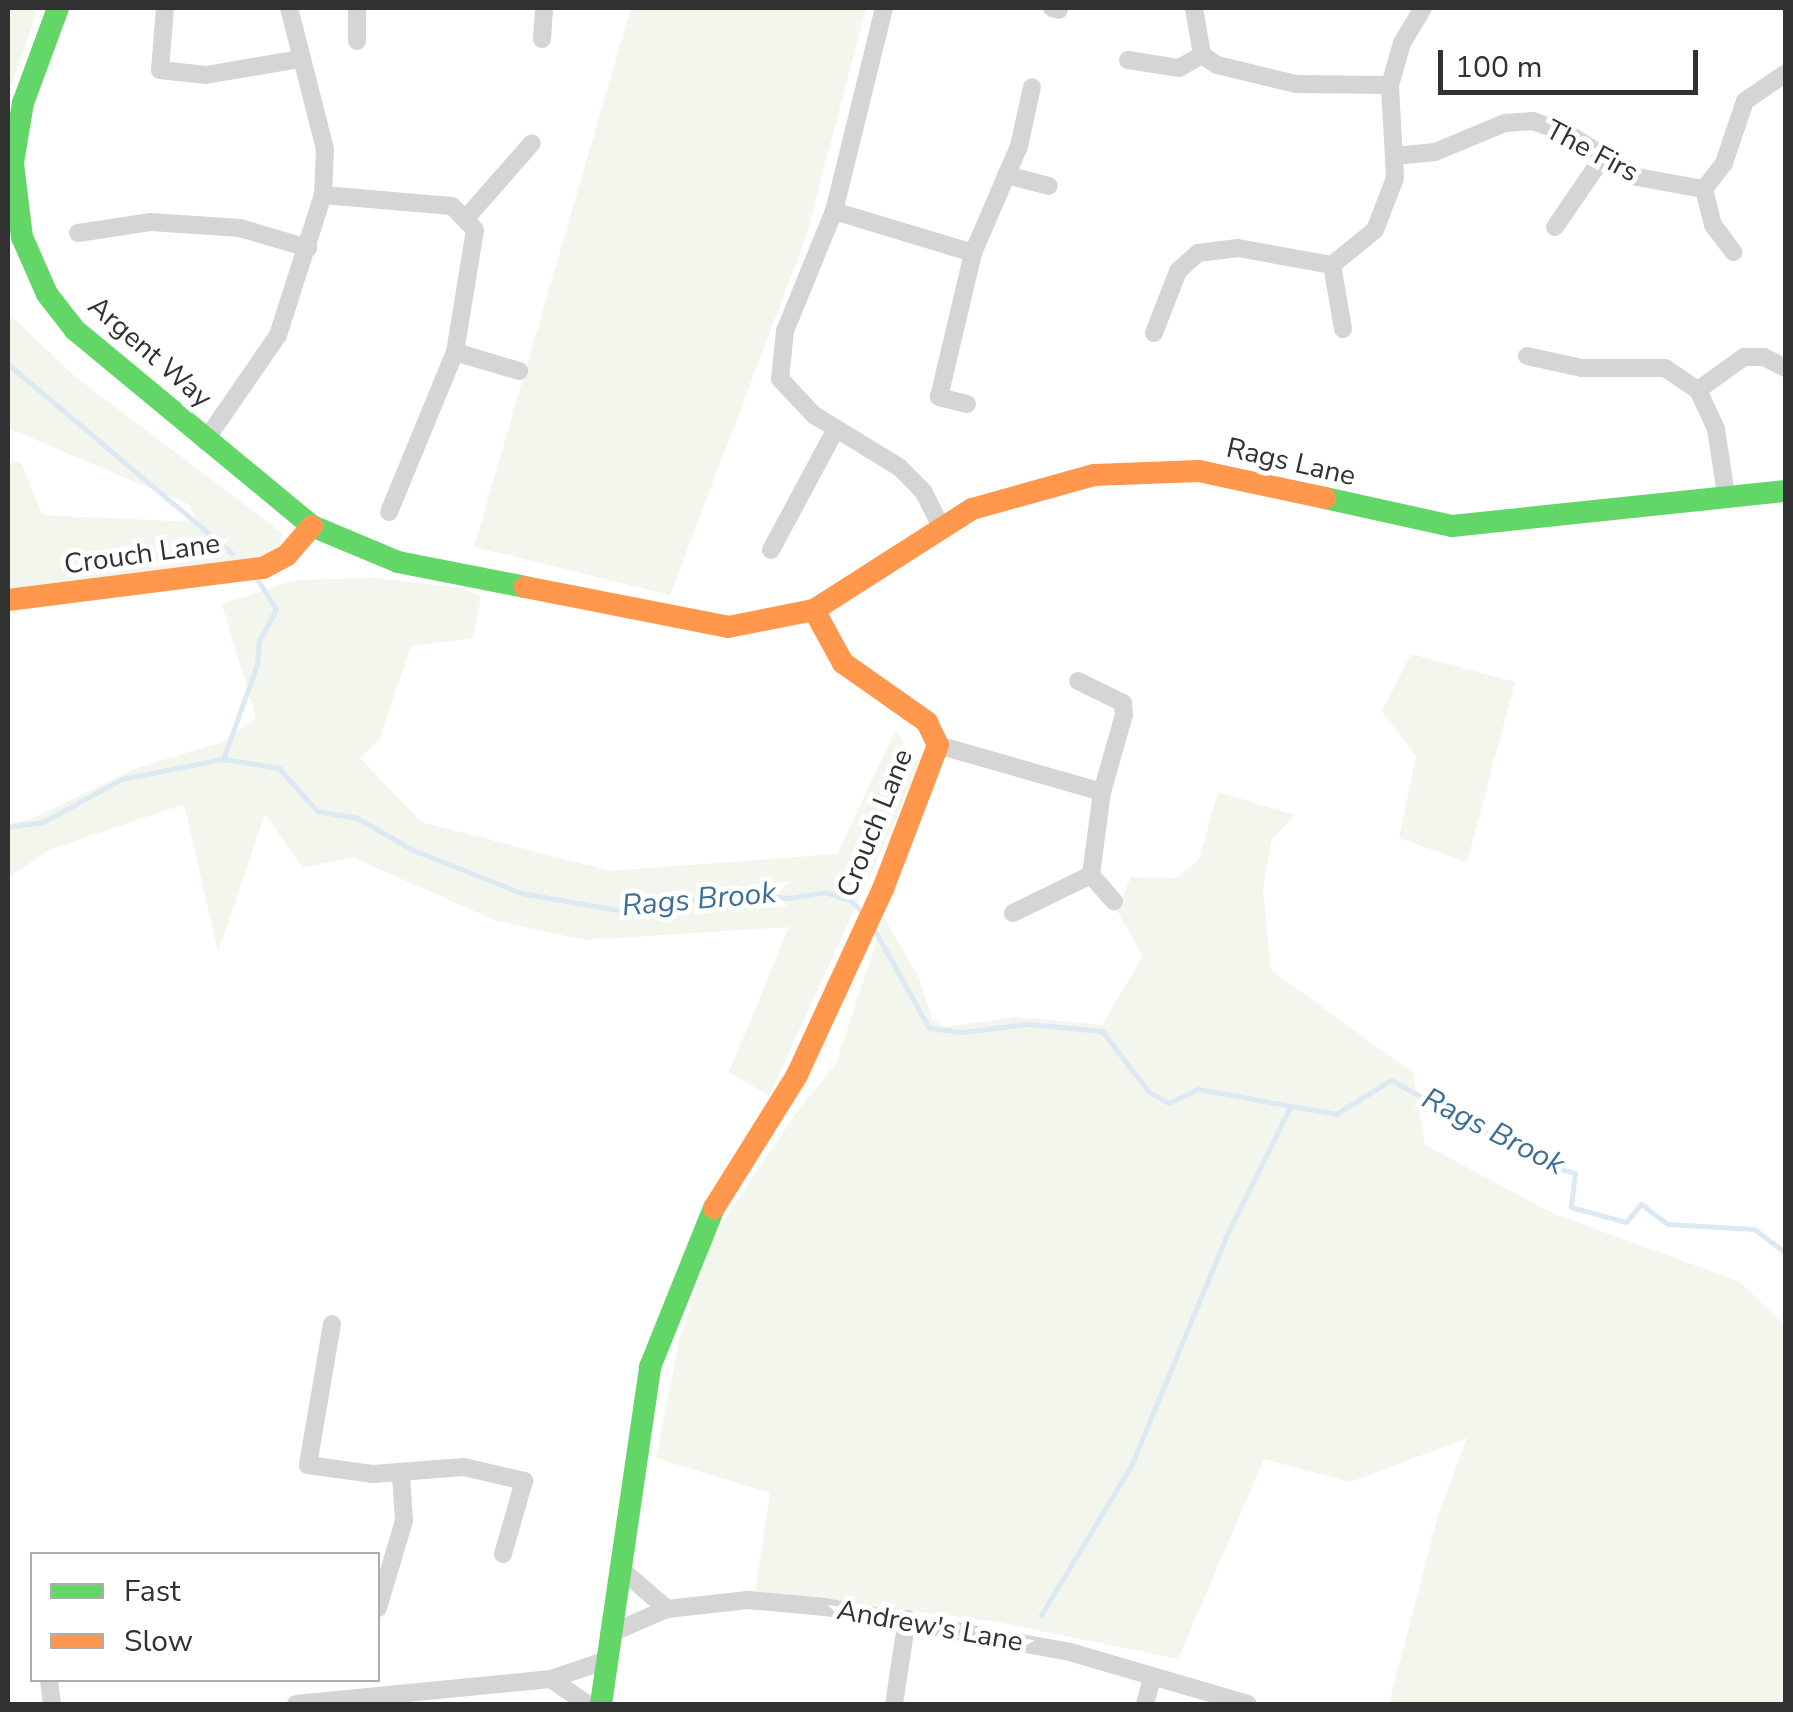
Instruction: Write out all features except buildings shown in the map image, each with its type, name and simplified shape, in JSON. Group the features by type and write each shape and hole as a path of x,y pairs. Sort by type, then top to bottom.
{"street":[{"name":"Argent Way","path":"58,8 12,133 18,218 48,294 75,330 312,526"},
{"path":"205,440 278,335 323,195 325,149 289,8"},
{"path":"357,8 357,40"},
{"path":"542,39 544,8"},
{"path":"884,8 834,211 785,331 780,379 789,396 899,467 923,491 940,525"},
{"path":"1194,8 1202,55"},
{"path":"1154,333 1178,271 1208,250 1238,248 1332,265 1358,249 1383,216 1395,156 1390,84 1402,43 1424,8"},
{"path":"164,12 158,60 168,74 206,75 300,58"},
{"path":"1128,60 1179,68 1202,55 1276,81 1390,84"},
{"path":"1733,252 1712,225 1704,189 1724,162 1745,101 1786,73"},
{"path":"968,404 939,397 973,253 1006,175 1032,87"},
{"name":"The Firs","path":"1395,156 1435,152 1525,121 1556,128 1636,178 1704,189"},
{"path":"466,216 532,142"},
{"path":"1555,227 1603,158"},
{"path":"1006,175 1049,186"},
{"path":"323,195 445,205 466,216 477,246 455,352 389,512"},
{"path":"834,211 973,253"},
{"path":"78,233 151,222 240,228 308,248"},
{"path":"1332,265 1343,329"},
{"path":"455,352 519,371"},
{"path":"1527,356 1582,368 1665,368 1698,390 1716,429 1726,494"},
{"path":"1698,390 1744,356 1764,356 1786,368"},
{"path":"760,386 780,379"},
{"path":"771,550 836,429"},
{"name":"Rags Lane","path":"814,610 875,576 940,525 1040,486 1168,469 1452,526 1726,494 1786,491"},
{"path":"312,526 398,562 568,591 697,625 754,626 814,610"},
{"name":"Crouch Lane","path":"8,600 262,568 287,556 312,526"},
{"name":"Crouch Lane","path":"601,1704 604,1661 622,1570 650,1366 719,1195 797,1074 857,946 938,745 927,722 843,663 814,610"},
{"path":"1078,681 1123,703 1123,728 1102,792 1090,875"},
{"path":"938,745 1102,792"},
{"path":"1090,875 1114,901"},
{"path":"1014,913 1090,875"},
{"path":"332,1324 308,1466 401,1474 443,1466 524,1481 503,1554"},
{"path":"380,1603 398,1556 401,1474"},
{"path":"622,1570 667,1608"},
{"name":"Andrew's Lane","path":"609,1634 667,1608 762,1601 907,1619 1070,1652 1248,1704"},
{"path":"894,1704 907,1619"},
{"path":"296,1704 368,1688 551,1679 604,1661"},
{"path":"1145,1704 1152,1677"},
{"path":"551,1679 588,1704"}],"shaded area":[{"path":"8,8 38,8 8,96"},
{"path":"631,8 866,8 806,237 670,595 474,547"},
{"path":"8,313 72,374 282,533 280,546 258,559 8,594 8,462 21,462 42,515 196,522 190,505 8,428"},
{"path":"374,578 462,588 481,597 473,638 411,646 379,740 360,758 421,822 610,871 837,854 895,731 921,764 769,1096 729,1072 789,927 584,940 497,921 352,857 303,868 265,814 218,952 184,804 49,850 8,878 8,824 31,819 134,769 222,742 256,718 222,604 296,580"},
{"path":"1411,654 1515,682 1467,862 1399,838 1416,756 1382,711"},
{"path":"1218,792 1295,815 1272,839 1263,888 1271,970 1413,1073 1425,1145 1552,1213 1740,1282 1785,1326 1785,1704 1389,1704 1438,1516 1467,1438 1350,1482 1264,1459 1178,1659 992,1621 755,1592 770,1493 656,1458 679,1342 713,1237 798,1110 836,1064 884,918 919,978 932,1019 944,1027 1015,1017 1102,1025 1143,956 1117,910 1131,877 1176,878 1199,860"}],"waterway":[{"path":"8,364 232,553"},
{"path":"223,759 257,665 259,641 276,609 257,578"},
{"path":"8,827 43,822 122,779 223,759 279,768 317,811 357,818 413,850 521,893 623,911 737,892 789,898 825,892 850,900 863,913"},
{"name":"Rags Brook","path":"875,931 929,1028 962,1032 1028,1024 1102,1031 1149,1092 1169,1103 1198,1089 1336,1114 1391,1080 1542,1164 1575,1173 1571,1207 1626,1222 1641,1204 1668,1224 1754,1229 1786,1253"},
{"path":"1041,1615 1131,1466 1228,1232 1290,1107"}],"traffic: fast":[{"path":"58,8 23,103 13,163 22,237 47,294 75,330 312,526 398,562 525,587"},
{"path":"1325,498 1452,526 1786,491"},
{"path":"601,1704 650,1367 714,1208"}],"traffic: slow":[{"path":"525,587 728,627 814,610 972,509 1094,475 1199,471 1325,498"},
{"path":"8,600 263,568 287,555 312,526"},
{"path":"714,1208 797,1075 883,889 938,745 927,722 843,663 814,610"}]}
